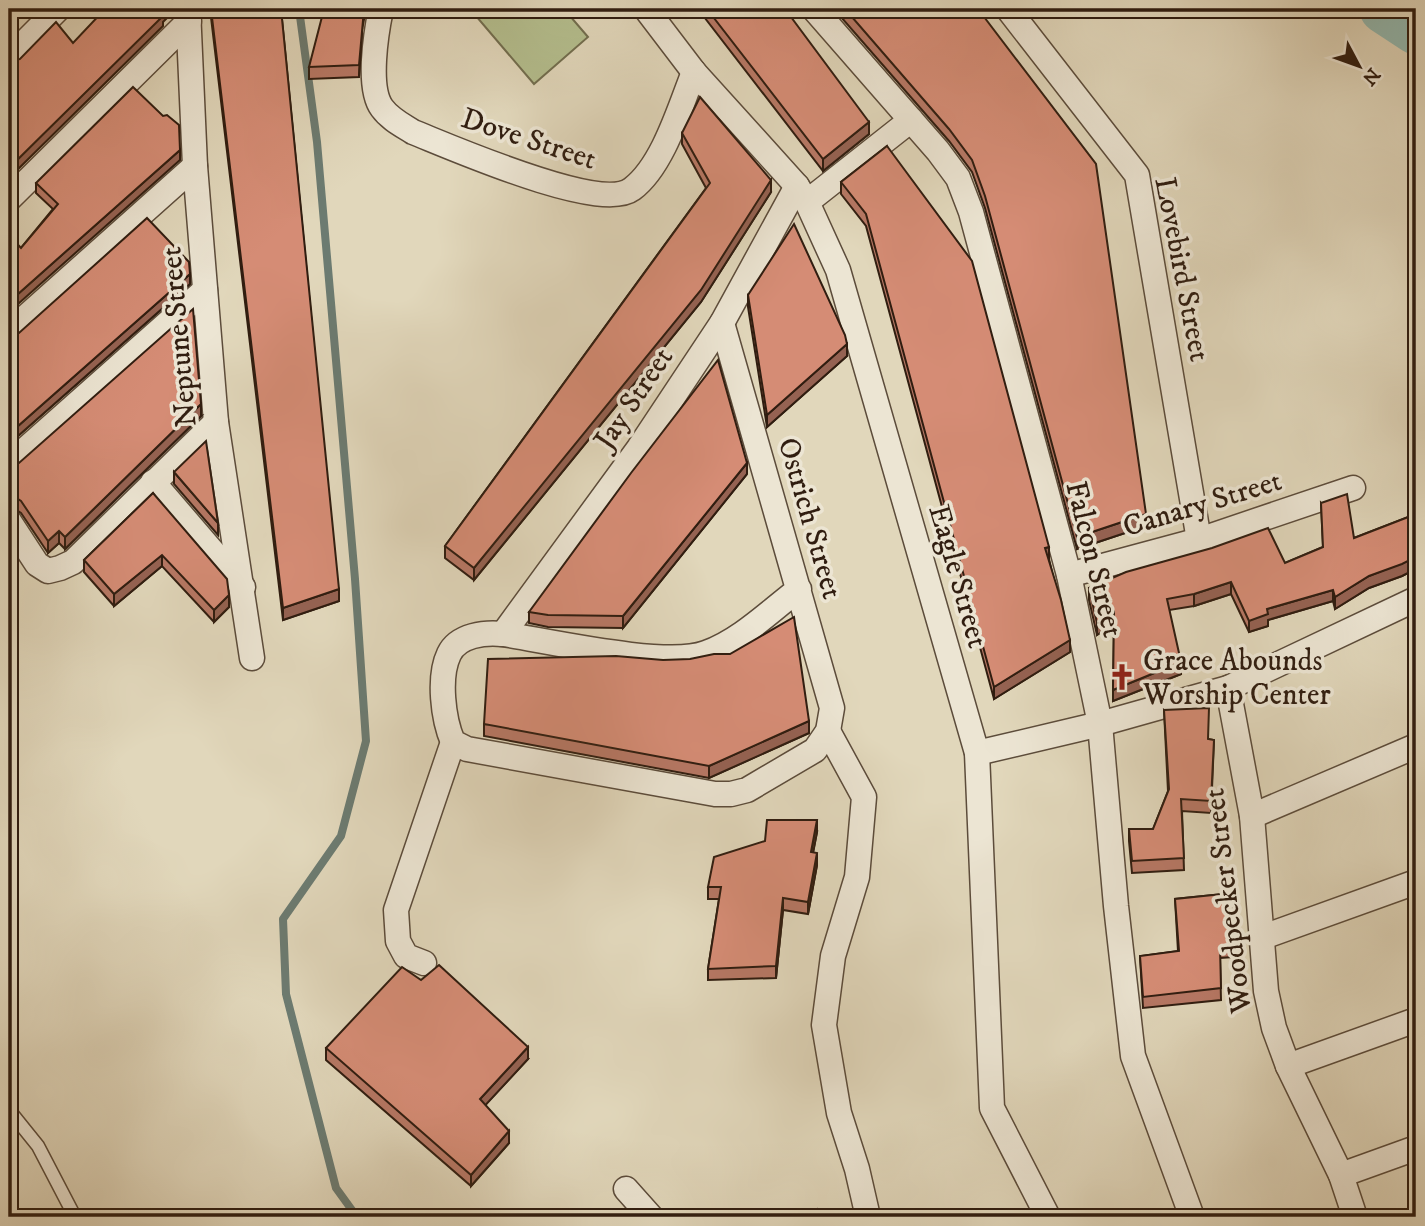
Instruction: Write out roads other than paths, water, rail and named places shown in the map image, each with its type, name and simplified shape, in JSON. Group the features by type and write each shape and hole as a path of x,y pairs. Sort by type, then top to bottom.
{"street":[{"path":"9,58 58,9"},
{"name":"Dove Street","path":"381,9 376,31 374,86 380,107 395,122 413,132 536,180 604,196 630,191 649,171 671,130 694,72"},
{"name":"Eagle Street","path":"646,9 694,72 802,194 838,270 977,753 992,1108 1048,1217"},
{"name":"Falcon Street","path":"814,9 938,151 958,178 971,212 1069,575 1100,724 1133,1056 1192,1217"},
{"name":"Lovebird Street","path":"1008,9 1137,175 1199,540"},
{"path":"9,199 189,15"},
{"name":"Neptune Street","path":"189,15 195,166 216,422 253,658"},
{"path":"802,194 911,120"},
{"path":"9,332 195,166"},
{"name":"Jay Street","path":"503,634 639,448 722,323 802,194"},
{"path":"9,464 205,290"},
{"name":"Ostrich Street","path":"722,323 832,708 828,731"},
{"path":"9,521 37,564 48,571 73,562 216,422"},
{"path":"153,482 243,587"},
{"name":"Canary Street","path":"1069,575 1199,540 1353,488"},
{"path":"799,589 724,645 703,655 644,656 488,632 474,635 460,642 449,653 442,690 447,729 453,742 467,749 715,794 732,794 747,790 815,750 828,731 864,797 857,877 833,956 824,1025 839,1113 867,1217"},
{"path":"977,753 1100,724 1228,688 1416,599"},
{"name":"Woodpecker Street","path":"1228,688 1252,816 1266,991 1274,1028 1288,1066 1341,1175 1355,1217"},
{"path":"424,963 406,956 398,941 396,911 453,742"},
{"path":"1252,816 1416,746"},
{"path":"1263,937 1416,882"},
{"path":"1288,1066 1416,1020"},
{"path":"1341,1175 1416,1148"},
{"path":"626,1188 651,1217"}],"lane":[{"path":"9,1110 38,1146 75,1217"}],"waterway":[{"path":"299,9 317,142 355,579 366,741 341,836 283,919 286,994 336,1188 357,1217"},
{"path":"1384,9 1416,30"}],"place":[{"name":"Grace Abounds Worship Center","path":"1122,677"}]}
